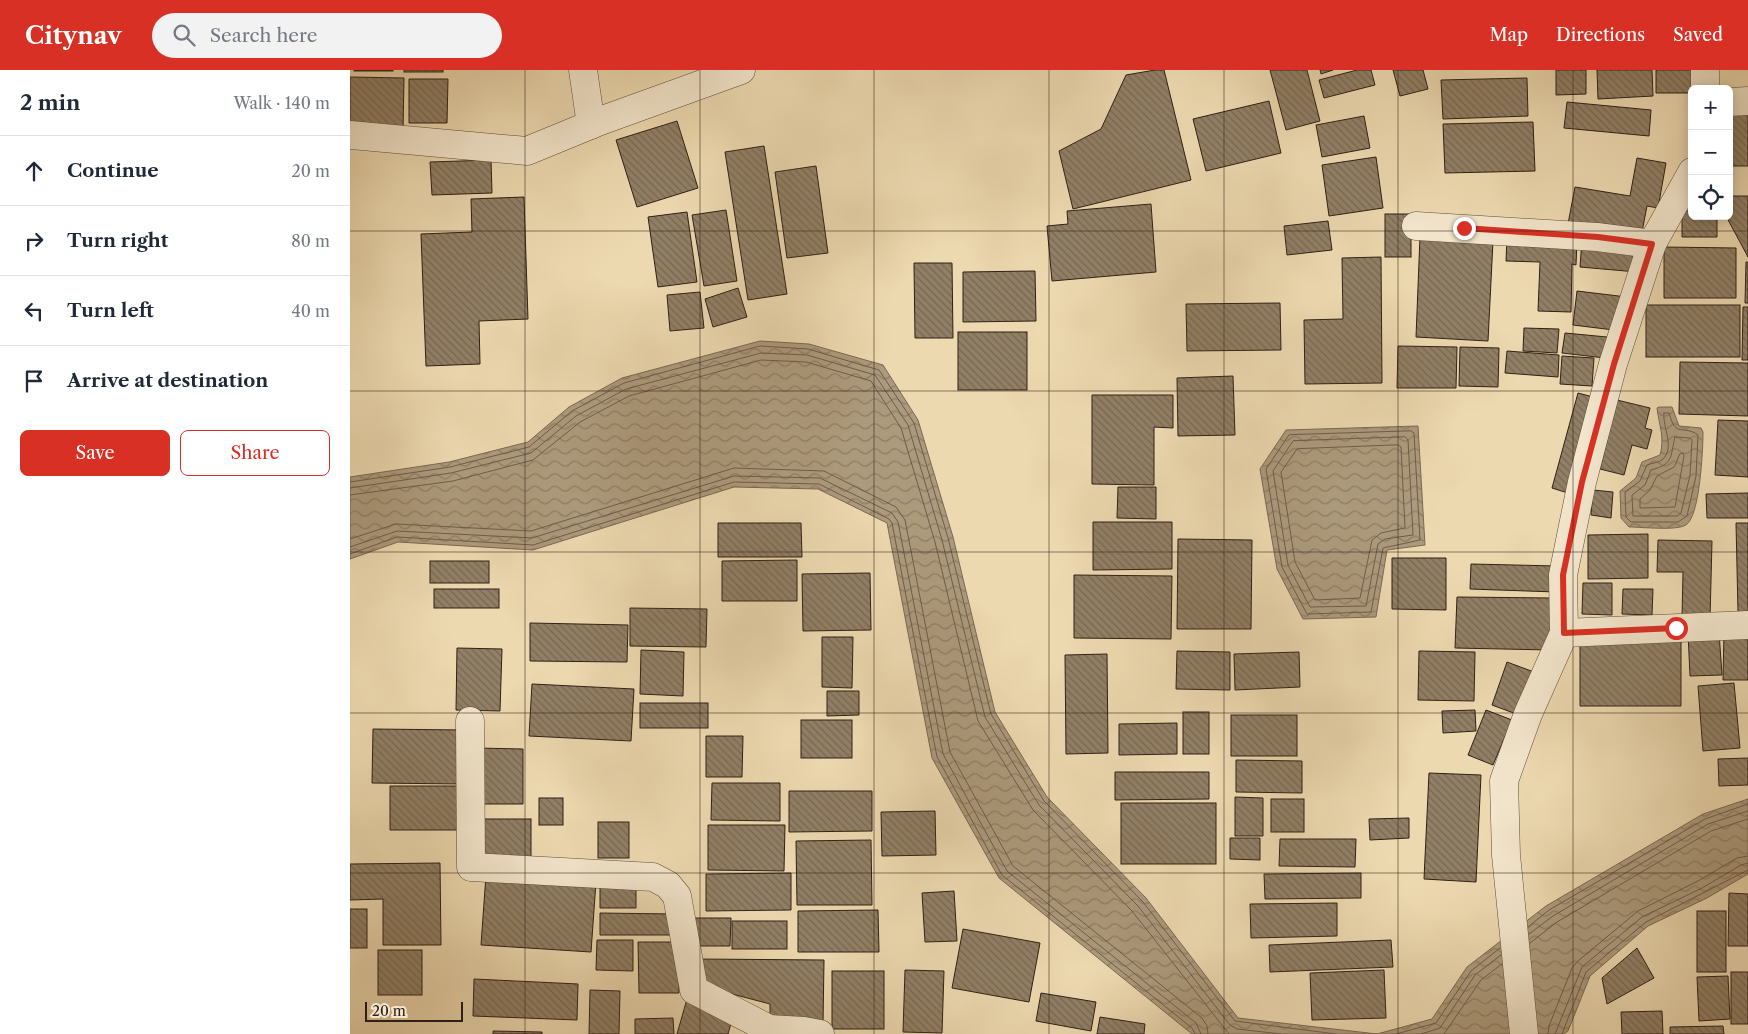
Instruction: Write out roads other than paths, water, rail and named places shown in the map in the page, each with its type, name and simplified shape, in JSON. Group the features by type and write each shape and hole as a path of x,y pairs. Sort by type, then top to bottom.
{"street":[{"path":"583,70 591,125"},
{"path":"350,135 527,151 591,125 741,70"},
{"path":"1705,70 1705,85"},
{"path":"1733,102 1748,101"},
{"path":"1524,1034 1506,855 1504,780 1528,714 1564,633 1563,575 1582,482 1614,364 1652,244 1690,175"},
{"path":"1416,226 1588,236 1652,244"},
{"path":"1564,633 1748,625"},
{"path":"470,721 471,866 653,877 668,885 677,896 694,990 769,1032 804,1031 820,1034"}],"water":[{"path":"760,341 809,344 883,365 918,420 953,537 995,712 1047,797 1146,898 1238,1018 1377,1034 1192,1034 999,878 932,758 887,523 818,489 734,487 533,550 398,542 350,559 350,477 449,462 528,442 569,407 622,378"},
{"path":"1672,407 1679,426 1701,428 1703,432 1700,482 1695,509 1691,519 1686,525 1681,527 1629,527 1621,518 1620,491 1636,478 1642,462 1660,455 1662,443 1657,408"},
{"path":"1418,426 1425,545 1387,550 1376,617 1303,619 1277,569 1260,469 1286,430"},
{"path":"1748,799 1748,874 1707,898 1648,926 1590,976 1568,1031 1563,1034 1377,1034 1432,1019 1467,967 1546,906 1703,814"}]}
